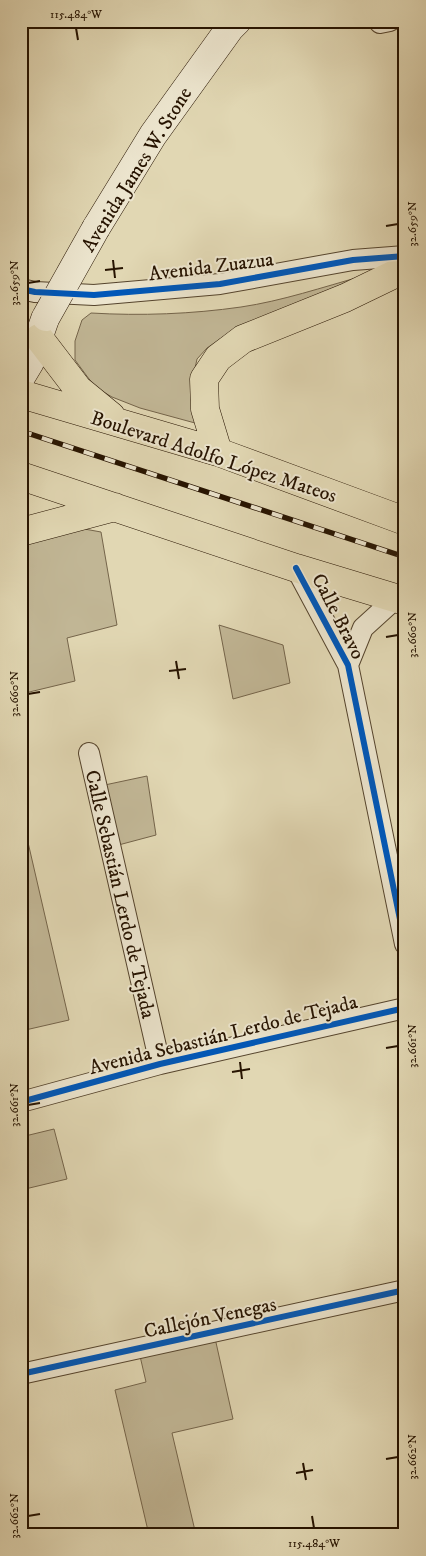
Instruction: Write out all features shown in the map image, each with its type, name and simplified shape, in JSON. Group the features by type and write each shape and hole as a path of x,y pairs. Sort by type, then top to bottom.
{"main road":[{"name":"Avenida James W. Stone","path":"21,377 30,362 37,328 96,228 153,135 236,21"},
{"path":"218,452 205,409 204,379 218,358 243,339 344,298 405,269"},
{"path":"37,328 78,389 122,424"},
{"name":"Boulevard Adolfo López Mateos","path":"21,394 218,452 405,521"},
{"path":"21,476 296,568 400,599"},
{"path":"21,532 115,507"}],"street":[{"name":"Avenida Zuazua","path":"21,289 34,292 94,295 220,284 353,260 405,256"},
{"name":"Calle Bravo","path":"296,568 348,665 405,944"},
{"name":"Calle Bravo","path":"348,665 364,628 400,599"},
{"name":"Calle Sebastián Lerdo de Tejada","path":"89,753 160,1064"},
{"name":"Avenida Sebastián Lerdo de Tejada","path":"21,1102 160,1064 405,1008"},
{"name":"Callejón Venegas","path":"21,1374 405,1290"}],"shaded area":[{"path":"363,276 237,327 207,348 197,359 192,382 191,400 195,423 140,408 112,397 95,387 75,360 75,341 82,320 91,313 166,314 241,307 287,297"},
{"path":"79,528 101,532 117,625 67,638 75,681 21,694 21,544"},
{"path":"219,625 283,645 290,683 233,699"},
{"path":"147,776 156,835 111,847 100,786"},
{"path":"21,812 69,1020 21,1031"},
{"path":"54,1129 67,1179 21,1190 21,1137"},
{"path":"215,1338 233,1419 172,1433 196,1535 149,1535 115,1390 146,1382 140,1356"}],"railway":[{"path":"21,431 405,557"}],"cycle path":[{"path":"21,289 35,292 94,295 220,284 353,260 405,256"},
{"path":"296,568 348,665 405,944"},
{"path":"21,1102 160,1064 405,1008"},
{"path":"21,1374 405,1290"}]}
